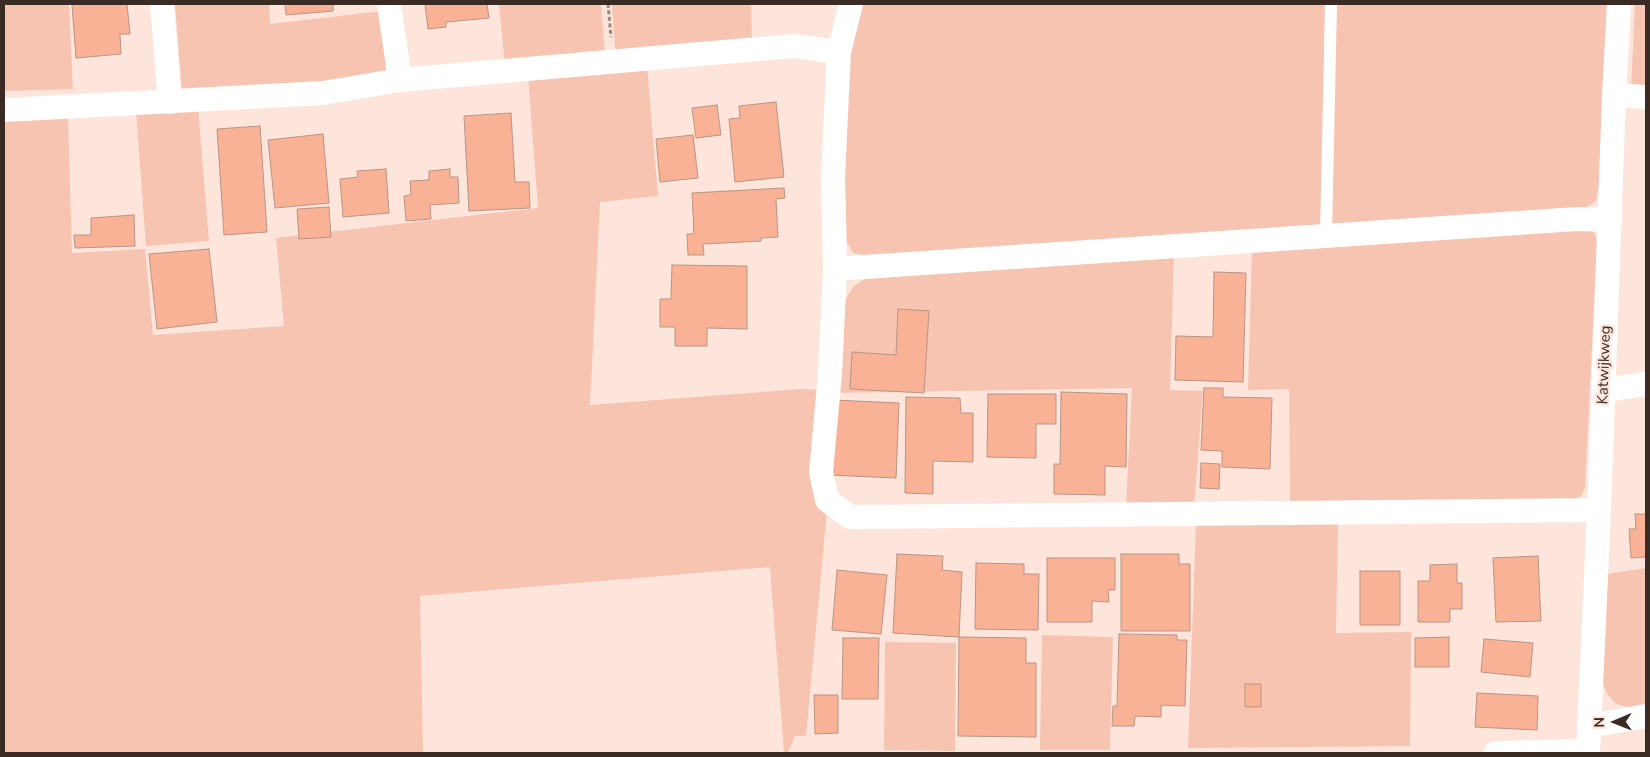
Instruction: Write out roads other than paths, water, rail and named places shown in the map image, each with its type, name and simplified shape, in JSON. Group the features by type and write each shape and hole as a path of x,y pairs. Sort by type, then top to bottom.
{"street":[{"path":"162,4 170,102"},
{"path":"389,4 400,80"},
{"path":"851,4 840,52 833,178 835,268 830,374 821,472 827,500 850,517 1599,510"},
{"name":"Katwijkweg","path":"1588,752 1619,4"},
{"path":"5,110 323,93 400,80 793,46 840,52"},
{"path":"1614,95 1646,97"},
{"path":"835,268 1577,219 1610,220"},
{"path":"1604,390 1646,384"},
{"path":"1589,726 1646,716"},
{"path":"1496,753 1588,752"}],"lane":[{"path":"1326,235 1331,4"}]}
